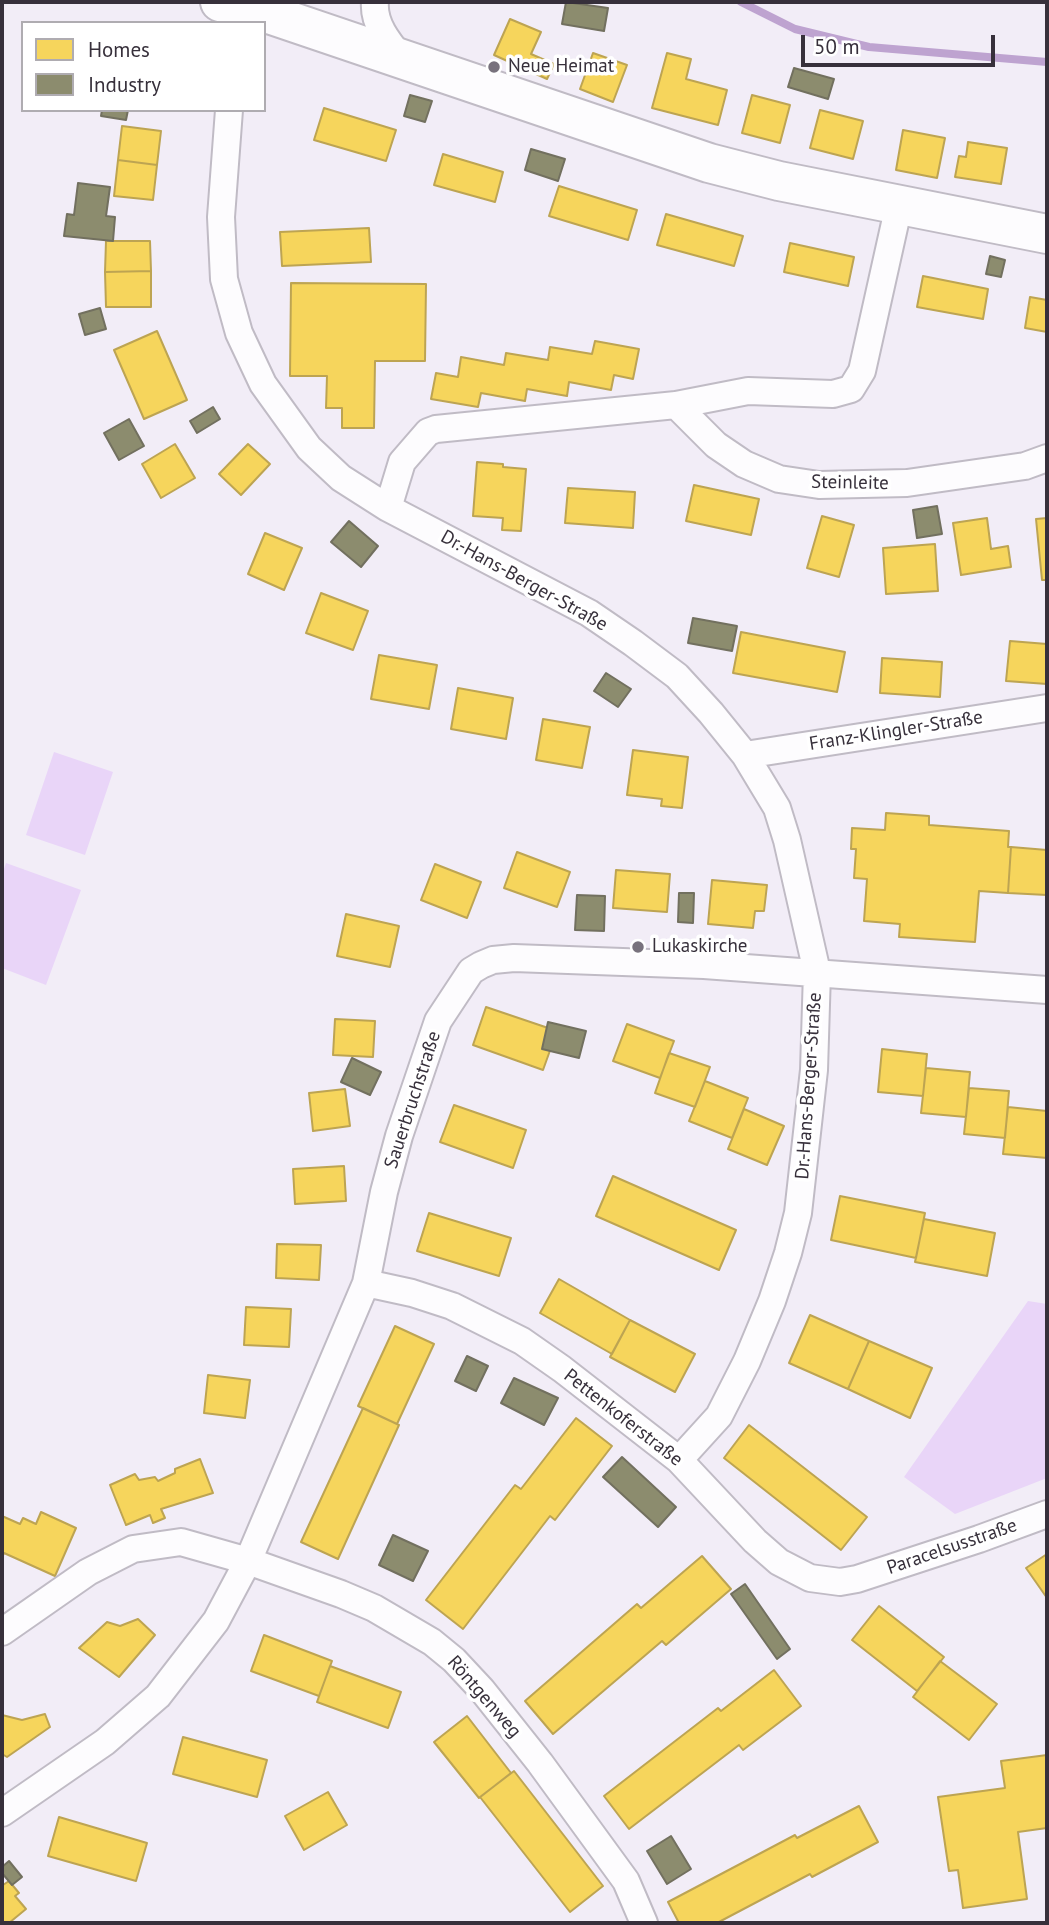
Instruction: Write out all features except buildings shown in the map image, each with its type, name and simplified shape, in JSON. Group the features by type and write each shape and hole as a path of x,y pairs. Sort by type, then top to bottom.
{"street":[{"path":"220,2 279,14 402,60 709,163 779,181 1047,234"},
{"path":"375,2 374,11 385,38 402,60"},
{"name":"Dr.-Hans-Berger-Straße","path":"229,112 220,217 224,279 239,333 263,384 309,448 341,478 388,508 589,613 677,676 745,755 778,808 817,972 814,1070 798,1213 772,1301 747,1361 719,1416 679,1460"},
{"path":"388,508 402,462 428,432 436,429 676,405 748,391 833,394 851,389 862,372 899,205"},
{"name":"Steinleite","path":"676,405 716,445 744,464 779,479 819,485 907,483 1026,466 1047,458"},
{"name":"Franz-Klingler-Straße","path":"745,755 1047,708"},
{"name":"Sauerbruchstraße","path":"2,1814 105,1742 158,1696 215,1620 248,1561 366,1283 384,1192 438,1021 471,971 493,960 514,958 704,965 1047,990"},
{"name":"Pettenkoferstraße","path":"366,1283 412,1293 452,1306 522,1341 679,1460 755,1541 779,1562 810,1578 840,1582 857,1579"},
{"name":"Paracelsusstraße","path":"857,1579 1047,1514"},
{"path":"2,1632 88,1572 133,1549 181,1542 248,1561"},
{"name":"Röntgenweg","path":"248,1561 374,1608 432,1642 454,1660 482,1690 540,1763 626,1881 644,1923"}],"shaded area":[{"path":"54,752 113,772 85,855 26,835"},
{"path":"6,863 81,890 46,985 2,968 2,875"},
{"path":"1028,1301 1047,1304 1047,1478 955,1514 904,1477"}],"waterway":[{"path":"741,2 795,29 869,47 1047,62"}],"place":[{"name":"Neue Heimat","path":"494,67"},
{"name":"Lukaskirche","path":"638,947"}]}
